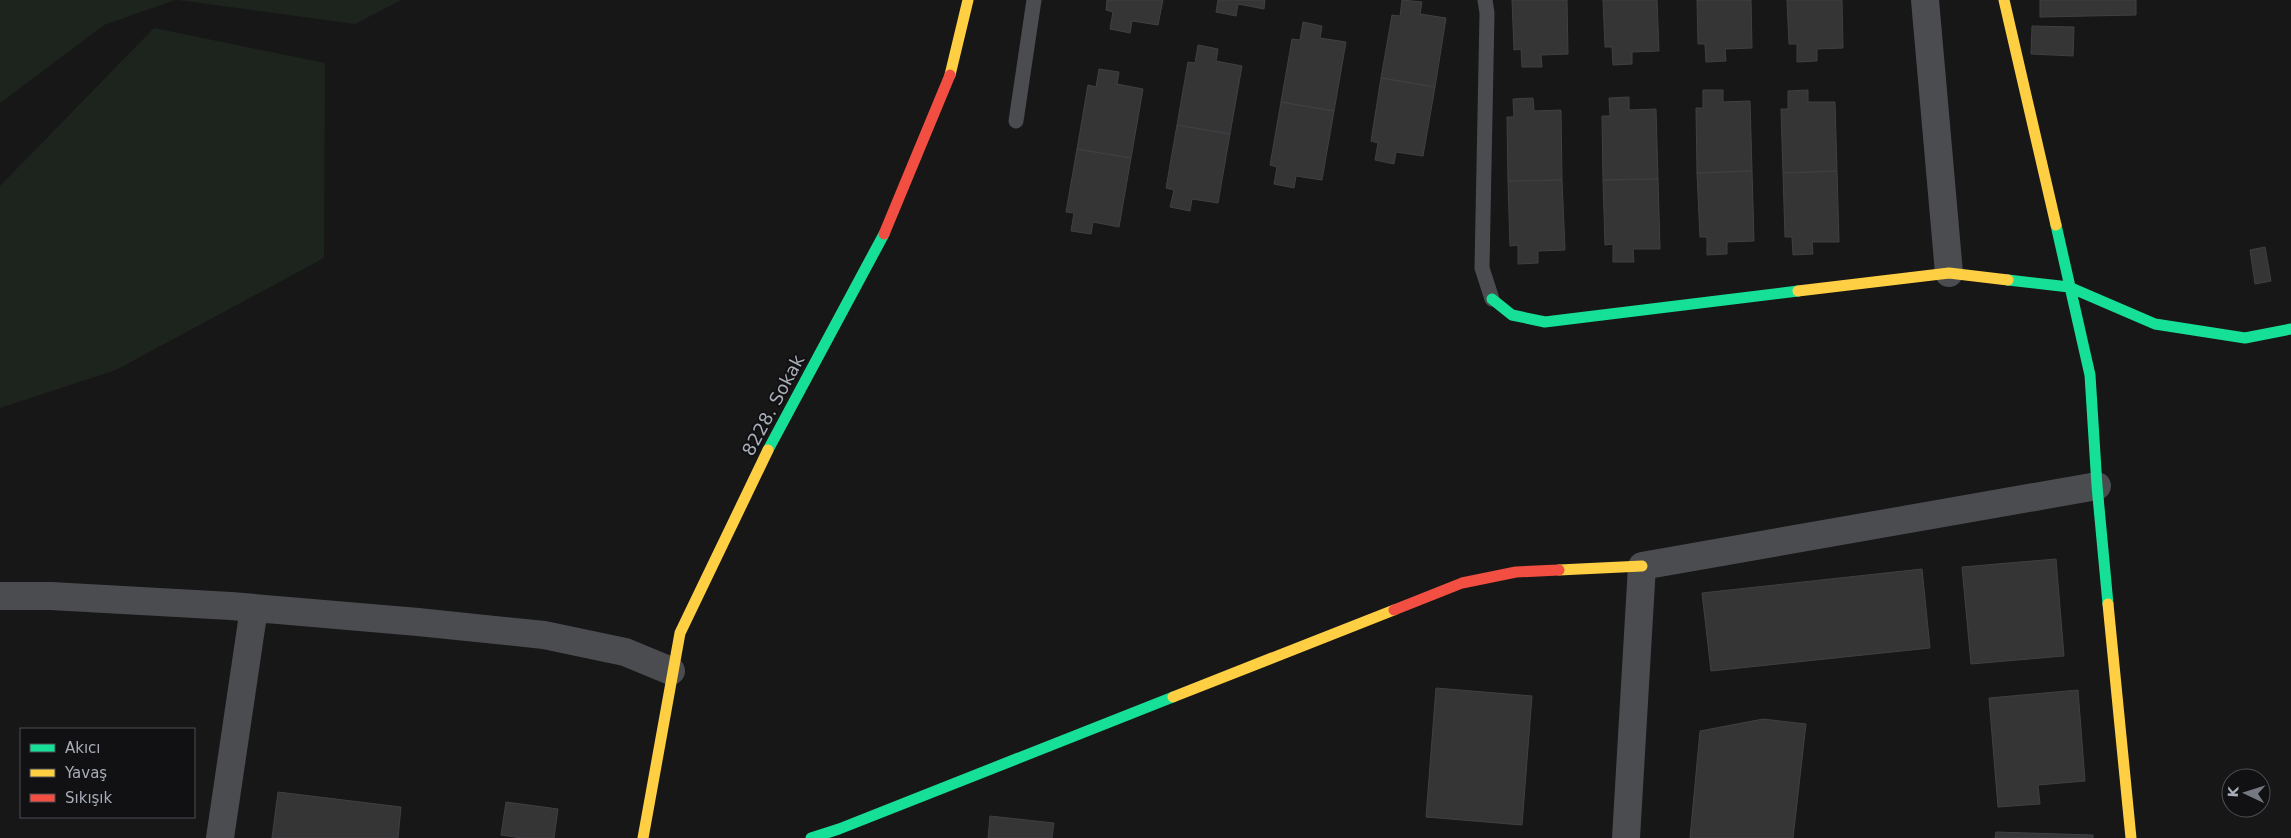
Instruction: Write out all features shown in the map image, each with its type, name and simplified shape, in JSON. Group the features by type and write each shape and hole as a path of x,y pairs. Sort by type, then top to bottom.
{"street":[{"name":"8228. Sokak","path":"644,838 680,633 773,439 879,245 949,81 968,0"},
{"path":"1925,0 1949,274"},
{"path":"2004,0 2090,375 2097,486 2131,838"},
{"path":"1492,300 1512,315 1545,322 1949,274 2069,287 2156,324 2245,338 2291,329"},
{"path":"811,838 858,822 1462,583 1516,572 1642,566 2097,486"},
{"path":"1626,838 1642,566"},
{"path":"0,596 51,596 254,608 544,635 625,652 672,671"},
{"path":"220,838 254,608"}],"lane":[{"path":"1016,121 1034,0"},
{"path":"1486,0 1482,268 1492,300"}],"shaded area":[{"path":"0,0 175,0 104,25 0,103"},
{"path":"178,0 401,0 355,24"},
{"path":"154,28 325,63 324,258 116,370 0,408 0,186"}],"building":[{"path":"1107,0 1163,0 1158,25 1132,21 1130,33 1110,29 1113,12 1106,10"},
{"path":"1218,0 1265,0 1264,9 1238,4 1236,16 1216,12"},
{"path":"1402,0 1422,2 1420,14 1446,18 1435,87 1381,78 1392,15 1400,16"},
{"path":"1512,0 1567,0 1568,54 1541,55 1542,67 1522,67 1521,49 1514,50"},
{"path":"1603,0 1657,0 1659,51 1632,52 1632,64 1613,65 1612,47 1605,47"},
{"path":"1697,0 1751,0 1752,48 1725,49 1726,61 1706,62 1705,44 1698,44"},
{"path":"1787,0 1842,0 1843,48 1817,49 1817,61 1797,62 1797,44 1789,44"},
{"path":"2040,0 2136,0 2136,15 2040,17"},
{"path":"1303,22 1322,26 1320,38 1346,42 1334,111 1281,102 1292,39 1300,40"},
{"path":"2032,26 2074,27 2073,56 2031,54"},
{"path":"1198,45 1218,49 1216,61 1242,66 1230,134 1177,125 1188,62 1195,63"},
{"path":"1099,69 1119,72 1117,84 1143,89 1131,158 1077,149 1088,85 1096,87"},
{"path":"1381,78 1435,87 1423,156 1396,152 1394,164 1375,160 1378,143 1371,141"},
{"path":"1703,90 1723,90 1723,102 1750,101 1752,171 1697,173 1696,108 1703,108"},
{"path":"1808,90 1808,102 1835,102 1837,171 1783,173 1781,109 1788,109 1788,91"},
{"path":"1629,97 1629,110 1656,109 1658,179 1603,180 1602,116 1610,116 1609,98"},
{"path":"1533,98 1534,111 1561,110 1562,180 1508,181 1507,117 1514,117 1513,99"},
{"path":"1281,102 1334,111 1322,180 1296,176 1294,188 1274,184 1277,167 1270,165"},
{"path":"1177,125 1230,134 1218,203 1192,199 1190,211 1170,207 1174,190 1166,188"},
{"path":"1077,149 1131,158 1119,227 1093,222 1091,234 1071,231 1074,213 1066,212"},
{"path":"1752,171 1754,241 1727,242 1727,254 1707,255 1707,237 1700,237 1697,173"},
{"path":"1837,171 1839,242 1812,242 1813,254 1793,255 1792,237 1785,237 1783,173"},
{"path":"1658,179 1660,249 1633,249 1634,262 1613,262 1613,244 1605,245 1603,180"},
{"path":"1562,180 1565,250 1538,251 1538,263 1518,264 1518,245 1510,246 1508,181"},
{"path":"2265,247 2271,281 2255,284 2250,250"},
{"path":"2056,559 2064,656 1971,664 1962,567"},
{"path":"1922,569 1930,648 1711,671 1702,593"},
{"path":"1436,688 1532,696 1522,825 1426,817"},
{"path":"2078,690 2085,781 2038,785 2040,804 1998,807 1989,698"},
{"path":"1763,719 1806,724 1793,838 1690,838 1700,731"},
{"path":"278,792 401,807 398,838 272,838"},
{"path":"506,802 558,809 554,838 522,838 501,835"},
{"path":"990,816 1054,823 1052,838 988,838"},
{"path":"1996,832 2093,835 2093,838 1995,838"}],"traffic: fast":[{"path":"2056,225 2090,375 2097,486 2108,604"},
{"path":"768,450 884,234"},
{"path":"2008,280 2069,287 2155,324 2245,338 2291,329"},
{"path":"1492,299 1512,315 1545,322 1798,291"},
{"path":"811,838 839,829 1173,697"}],"traffic: slow":[{"path":"950,75 968,0"},
{"path":"2004,0 2056,225"},
{"path":"1798,291 1949,273 2008,280"},
{"path":"643,838 680,633 768,450"},
{"path":"1559,570 1642,566"},
{"path":"2108,604 2131,838"},
{"path":"1173,697 1394,610"}],"traffic: jam":[{"path":"884,234 950,75"},
{"path":"1394,610 1462,583 1516,572 1559,570"}]}
